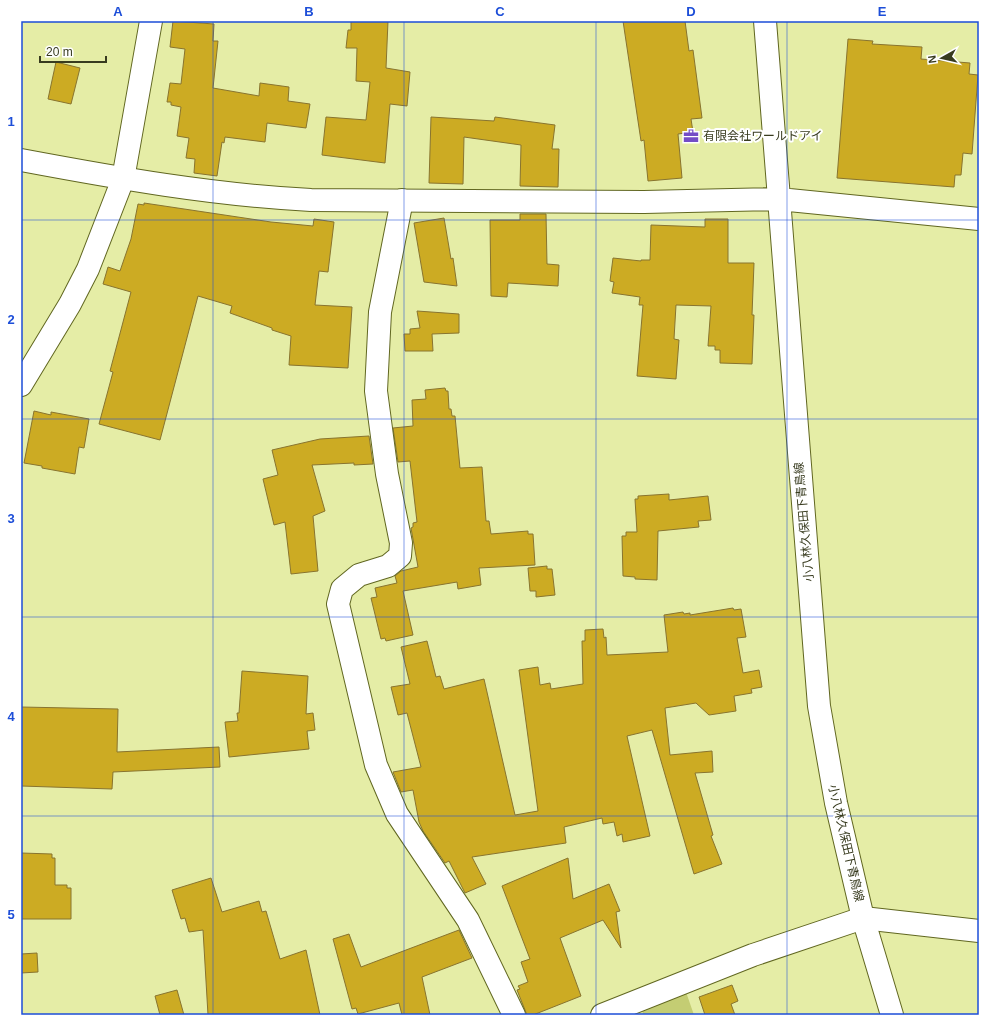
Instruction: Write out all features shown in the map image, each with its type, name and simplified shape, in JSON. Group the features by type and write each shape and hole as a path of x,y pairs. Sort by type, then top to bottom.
{"street":[{"path":"21,385 70,304 88,270 123,179 151,21"},
{"name":"小八林久保田下青鳥線","path":"765,21 819,706 836,803 863,918 892,1015"},
{"path":"21,160 123,179 258,197 311,200 644,202 779,199 979,219"},
{"path":"402,200 380,312 376,391 387,474 401,543 400,556 388,566 359,575 342,589 338,604 376,765 394,807 430,865 468,920 514,1015"},
{"path":"602,1015 753,955 863,918 979,931"}],"green space":[{"path":"686,992 694,1015 643,1015 642,1009"}],"building":[{"path":"173,21 214,24 213,41 218,41 213,88 259,96 260,83 289,87 288,101 310,104 306,128 267,123 265,142 225,137 224,143 222,142 217,176 194,173 195,159 186,158 189,138 177,136 181,107 171,105 171,102 167,102 170,83 181,84 185,49 170,47"},
{"path":"351,21 388,21 386,68 410,72 407,106 390,104 385,163 322,155 326,117 366,120 370,82 356,81 357,48 346,48 348,30 351,30"},
{"path":"623,21 685,21 689,51 693,50 702,118 691,119 693,132 678,134 682,178 648,181 644,140 641,141"},
{"path":"848,39 873,41 872,44 922,47 921,59 970,63 969,74 978,75 972,154 963,153 961,175 955,175 954,187 837,178"},
{"path":"56,62 80,68 71,104 48,99"},
{"path":"431,117 494,121 495,117 555,125 552,149 559,149 558,187 520,186 521,145 464,137 463,184 429,183"},
{"path":"144,203 271,222 313,226 314,219 334,222 328,272 319,271 315,305 352,307 348,368 289,365 291,336 230,313 232,306 198,296 160,440 99,424 113,372 110,371 131,292 103,284 108,267 120,271 131,239 138,204 144,205"},
{"path":"520,214 546,214 547,264 559,265 558,286 508,283 507,297 491,296 490,220 520,220"},
{"path":"444,218 451,259 453,258 457,286 424,282 414,223"},
{"path":"705,219 728,219 728,263 754,263 752,364 720,363 720,350 715,350 715,346 708,346 711,306 676,305 674,339 679,340 676,379 637,376 643,305 639,305 640,297 612,293 614,282 610,281 613,258 641,261 650,260 651,225 705,227"},
{"path":"417,311 459,314 459,333 432,334 433,351 405,351 404,334 410,334 410,329 420,328"},
{"path":"445,388 446,391 448,391 449,409 451,409 452,416 455,416 460,468 482,467 486,521 489,521 491,534 528,531 528,534 533,534 535,565 479,568 481,585 458,589 457,582 403,591 413,635 386,641 385,638 381,639 371,598 377,597 375,588 397,583 395,576 401,571 418,567 411,528 413,527 413,523 417,522 410,461 398,462 393,428 413,426 412,400 426,399 425,390"},
{"path":"34,411 51,415 51,412 89,419 84,448 79,447 75,474 24,463"},
{"path":"369,436 373,464 354,465 354,463 312,465 325,511 313,516 318,571 291,574 285,522 274,525 263,479 278,475 272,450 320,439"},
{"path":"669,494 669,500 708,496 711,520 698,521 699,527 658,531 657,580 635,579 635,577 623,576 622,536 626,536 626,532 637,532 635,499 638,499 638,496"},
{"path":"547,566 547,569 552,569 555,595 536,597 536,591 530,591 528,568"},
{"path":"733,608 734,610 741,609 746,637 737,638 743,673 759,670 762,687 751,689 752,693 734,696 736,711 709,715 696,703 665,708 670,755 712,751 713,772 695,773 713,835 711,836 722,864 694,874 652,730 627,736 650,836 623,842 622,834 617,836 614,822 603,824 602,818 564,827 566,843 472,857 486,884 465,893 449,861 445,863 423,831 419,822 413,790 401,792 393,772 421,767 407,713 398,715 391,687 410,684 401,647 427,641 436,677 440,676 444,689 484,679 515,815 538,811 519,670 538,667 540,685 550,683 551,689 583,684 582,641 585,641 585,630 603,629 604,638 606,637 607,655 668,652 664,615 683,612 684,614 690,613 690,615"},
{"path":"242,671 308,676 306,714 313,713 315,730 307,731 309,749 229,757 225,722 238,721 237,713 239,713"},
{"path":"21,707 118,709 117,752 219,747 220,767 113,772 112,789 21,786"},
{"path":"21,853 52,854 52,858 55,858 55,885 67,885 67,888 71,888 71,919 21,919"},
{"path":"568,858 573,899 609,884 620,911 616,912 621,948 603,920 560,938 581,996 533,1015 527,1015 517,990 520,989 518,986 528,982 521,962 530,959 502,886"},
{"path":"211,878 222,912 259,901 262,912 266,911 280,959 306,950 320,1015 208,1015 203,930 189,932 185,918 181,919 172,890"},
{"path":"459,930 472,958 422,977 430,1015 402,1015 399,1003 358,1014 356,1008 352,1009 333,939 349,934 361,967"},
{"path":"37,953 38,972 21,973 21,954"},
{"path":"732,985 738,1001 731,1004 735,1015 705,1015 699,997"},
{"path":"177,990 184,1015 160,1015 155,996"}],"place":[{"name":"有限会社ワールドアイ","path":"691,136"}]}
